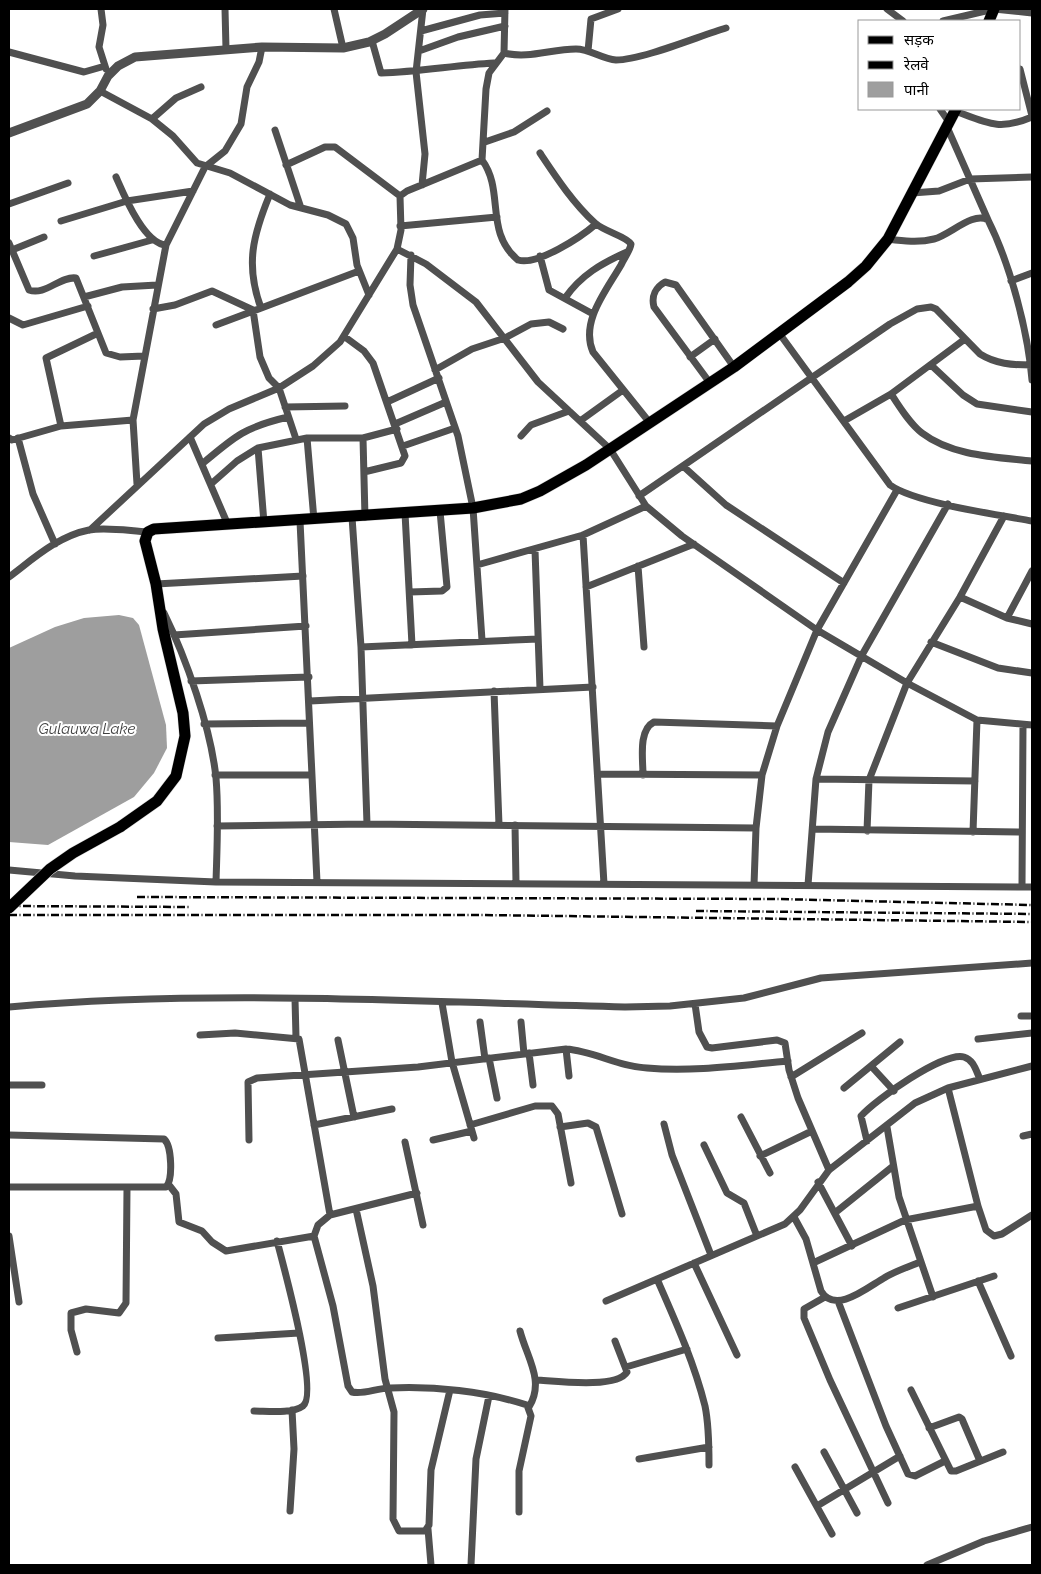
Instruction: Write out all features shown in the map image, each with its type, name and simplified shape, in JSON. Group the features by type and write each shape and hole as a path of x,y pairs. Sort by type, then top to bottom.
{"main road":[{"path":"9,908 50,869 73,853 120,827 157,800 176,776 184,736 183,712 145,541 148,532 154,529 365,517 473,508 521,499 540,491 610,449 734,367 848,282 866,266 888,238 955,110"}],"street":[{"path":"100,9 104,25 99,47 108,76"},
{"path":"225,9 226,49"},
{"path":"334,9 343,48"},
{"path":"588,51 591,19 618,9"},
{"path":"887,9 902,20"},
{"path":"947,20 994,9 1032,13"},
{"path":"419,10 421,31 416,72 425,154 422,185"},
{"path":"9,133 87,104 100,91 108,76 118,66 135,57 262,47 343,48 372,40 400,26 419,10"},
{"path":"421,31 480,15 505,11 504,53 494,63 489,73 486,88 485,142 482,160 491,176 500,239 510,254 522,261 540,256 575,241 596,224"},
{"path":"419,51 458,37 505,26"},
{"path":"504,53 525,56 575,49 588,51 603,58 625,59 726,28"},
{"path":"372,40 381,73 416,72 462,65 494,63"},
{"path":"137,484 133,420 166,245 205,167 225,150 241,124 247,87 258,62 262,47"},
{"path":"9,52 84,72 105,66"},
{"path":"955,110 984,122 1005,126 1032,117 1021,74"},
{"path":"152,119 176,98 202,87"},
{"path":"100,91 152,119 173,136 197,163 205,167 230,173 301,208 328,215 346,224 353,238 359,271 369,294"},
{"path":"941,110 988,220 1029,330 1032,380"},
{"path":"485,142 514,132 547,111"},
{"path":"275,130 301,208"},
{"path":"286,165 325,147 336,146 400,196"},
{"path":"540,152 556,177 596,224 609,233 629,241 631,247 593,314 588,342 592,352 650,423"},
{"path":"400,196 482,160"},
{"path":"116,177 127,201 152,240"},
{"path":"912,193 940,191 970,179 1032,177"},
{"path":"9,204 68,183"},
{"path":"61,221 127,201 193,191"},
{"path":"270,194 259,223 252,258 260,357 269,378 279,388 296,439"},
{"path":"9,577 55,544 90,530 137,484 204,424 229,409 279,388 313,366 345,336 397,249 400,226 400,196"},
{"path":"400,226 497,217"},
{"path":"888,238 903,241 935,239 972,220 979,218 988,220"},
{"path":"44,237 10,246 29,290 37,292 72,277 78,282 102,348 112,356 144,356"},
{"path":"94,256 152,240 166,245"},
{"path":"397,249 411,255 476,302 505,338 525,368 610,449 646,506 694,544 817,630 907,683 977,720 1032,725"},
{"path":"565,298 584,276 598,266 628,251"},
{"path":"411,255 410,285 413,305 455,428 473,508 482,640"},
{"path":"540,256 549,290 593,314"},
{"path":"216,325 359,271"},
{"path":"1010,281 1032,273"},
{"path":"710,383 654,307 653,296 659,286 665,282 676,285 734,367"},
{"path":"84,297 122,287 157,285"},
{"path":"153,309 175,305 212,291 257,309"},
{"path":"9,318 23,325 88,306"},
{"path":"639,496 684,467 811,376 890,324 924,306 936,309 965,340 988,359 1014,365 1031,365"},
{"path":"435,370 472,349 505,338 532,324 540,322 563,329"},
{"path":"779,332 883,478 897,490 948,504 1032,520"},
{"path":"61,426 46,358 98,333"},
{"path":"345,336 364,352 373,363 405,456 401,463 364,472"},
{"path":"690,357 714,339"},
{"path":"844,421 891,394 965,340"},
{"path":"931,365 963,395 978,404 1032,412"},
{"path":"387,402 439,378"},
{"path":"580,421 623,390"},
{"path":"891,394 910,422 921,432 936,441 954,448 990,456 1032,461"},
{"path":"211,484 237,461 258,448 296,439 363,438 396,426 446,402"},
{"path":"285,408 345,406"},
{"path":"521,436 531,425 569,411"},
{"path":"202,464 234,437 248,429 288,417"},
{"path":"9,438 12,440 61,426 133,420"},
{"path":"403,446 455,428"},
{"path":"190,437 228,526"},
{"path":"18,438 34,494 55,544"},
{"path":"307,438 314,520"},
{"path":"363,438 365,517"},
{"path":"258,448 264,523"},
{"path":"684,467 726,505 844,583"},
{"path":"754,885 756,828 762,775 777,726 817,630 897,490"},
{"path":"808,885 816,779 828,732 862,655 948,504"},
{"path":"477,565 583,535 646,506"},
{"path":"410,592 442,591 447,587 440,511"},
{"path":"405,513 412,645"},
{"path":"867,831 869,780 907,683 960,597 1004,516"},
{"path":"352,517 361,647 361,697 367,824"},
{"path":"300,521 309,677 309,724 317,882"},
{"path":"90,530 148,532"},
{"path":"583,535 602,825 604,884"},
{"path":"586,586 694,544"},
{"path":"535,550 540,689"},
{"path":"638,566 644,647"},
{"path":"1007,618 1032,571"},
{"path":"156,584 303,576"},
{"path":"960,597 1007,618 1032,624"},
{"path":"159,604 174,635 191,681 204,724 216,775 216,882"},
{"path":"174,635 306,626"},
{"path":"361,647 482,640 538,639"},
{"path":"931,642 998,668 1032,673"},
{"path":"191,681 309,677"},
{"path":"310,701 593,687"},
{"path":"494,691 499,825"},
{"path":"973,832 977,720"},
{"path":"643,775 644,736 649,724 654,722 777,726"},
{"path":"204,724 309,724"},
{"path":"1022,887 1023,725"},
{"path":"598,774 762,775"},
{"path":"216,775 311,775"},
{"path":"816,779 975,781"},
{"path":"217,826 367,824 756,828"},
{"path":"515,825 516,883"},
{"path":"813,829 1021,832"},
{"path":"9,870 75,876 216,882 1032,887"},
{"path":"9,1007 140,999 295,999 625,1007 695,1004 744,998 821,978 1032,963"},
{"path":"295,999 296,1037"},
{"path":"442,1003 452,1062 472,1131"},
{"path":"695,1004 699,1032 707,1047 782,1041 786,1047 791,1077 829,1170"},
{"path":"1021,1016 1032,1016"},
{"path":"480,1022 497,1098"},
{"path":"521,1022 533,1085"},
{"path":"200,1034 235,1033 296,1037 301,1042 304,1074 330,1215"},
{"path":"791,1077 862,1033"},
{"path":"978,1039 1032,1033"},
{"path":"338,1040 354,1117"},
{"path":"844,1088 900,1042"},
{"path":"249,1140 248,1082 257,1078 487,1059 566,1049 583,1052 625,1066 647,1068 709,1067 788,1061"},
{"path":"566,1049 569,1076"},
{"path":"867,1141 861,1116 930,1066 954,1057 962,1057 970,1061 980,1079"},
{"path":"871,1066 894,1091"},
{"path":"606,1301 785,1224 794,1217 818,1182 829,1170 915,1103 948,1088 1032,1066"},
{"path":"9,1085 42,1085"},
{"path":"948,1088 978,1206 986,1230 994,1236 1002,1234 1032,1215"},
{"path":"433,1140 472,1131 535,1106 546,1105 555,1109 571,1183"},
{"path":"314,1126 392,1109"},
{"path":"741,1117 770,1173"},
{"path":"560,1127 588,1123 596,1127 622,1214"},
{"path":"664,1124 672,1155 711,1255"},
{"path":"887,1126 892,1167 905,1220 933,1297"},
{"path":"760,1156 812,1131"},
{"path":"1022,1136 1032,1134"},
{"path":"9,1135 164,1139 169,1145 169,1185 176,1194 179,1222 202,1231 212,1242 226,1252 277,1241 314,1236"},
{"path":"405,1142 423,1225"},
{"path":"704,1145 727,1193 744,1203 757,1236"},
{"path":"836,1212 892,1167"},
{"path":"818,1182 836,1212 852,1246"},
{"path":"9,1187 160,1188 169,1185"},
{"path":"77,1352 70,1324 71,1313 86,1309 119,1312 124,1309 126,1303 127,1188"},
{"path":"417,1193 330,1215 318,1225 314,1236 333,1306 350,1390 354,1393 388,1388 450,1390 522,1403 529,1407"},
{"path":"813,1263 905,1220 978,1206"},
{"path":"356,1209 373,1286 388,1388 394,1412 393,1519 399,1531 411,1533 428,1528"},
{"path":"794,1217 806,1239 825,1298"},
{"path":"9,1236 19,1302"},
{"path":"254,1411 292,1410 302,1407 308,1397 307,1373 277,1241"},
{"path":"888,1503 872,1472 804,1318 804,1309 825,1298 838,1301 856,1295 886,1277 920,1262"},
{"path":"694,1263 737,1355"},
{"path":"898,1308 994,1276"},
{"path":"657,1279 687,1348 705,1408 709,1464"},
{"path":"978,1281 1011,1356"},
{"path":"838,1301 886,1426 911,1476 945,1461"},
{"path":"519,1512 519,1471 531,1416 529,1407 535,1397 537,1380 520,1331"},
{"path":"218,1338 299,1333"},
{"path":"537,1380 585,1383 609,1381 625,1376 626,1367 615,1341"},
{"path":"626,1367 687,1348"},
{"path":"431,1565 428,1528 431,1470 450,1390"},
{"path":"911,1390 945,1461 953,1471 1003,1452"},
{"path":"471,1565 476,1458 489,1396"},
{"path":"290,1511 294,1450 292,1410"},
{"path":"929,1428 959,1416 965,1422 980,1461"},
{"path":"639,1459 709,1447"},
{"path":"824,1452 857,1513"},
{"path":"818,1506 900,1456"},
{"path":"796,1467 832,1534"},
{"path":"927,1565 984,1541 1032,1528"}],"water":[{"name":"Gulauwa Lake","path":"119,615 133,618 139,625 166,725 167,748 154,773 134,797 48,845 9,842 9,648 55,627 84,618"}],"railway":[{"path":"137,897 778,899 1032,905"},
{"path":"9,906 191,907"},
{"path":"696,911 1032,914"},
{"path":"9,915 483,915 1032,922"}]}
